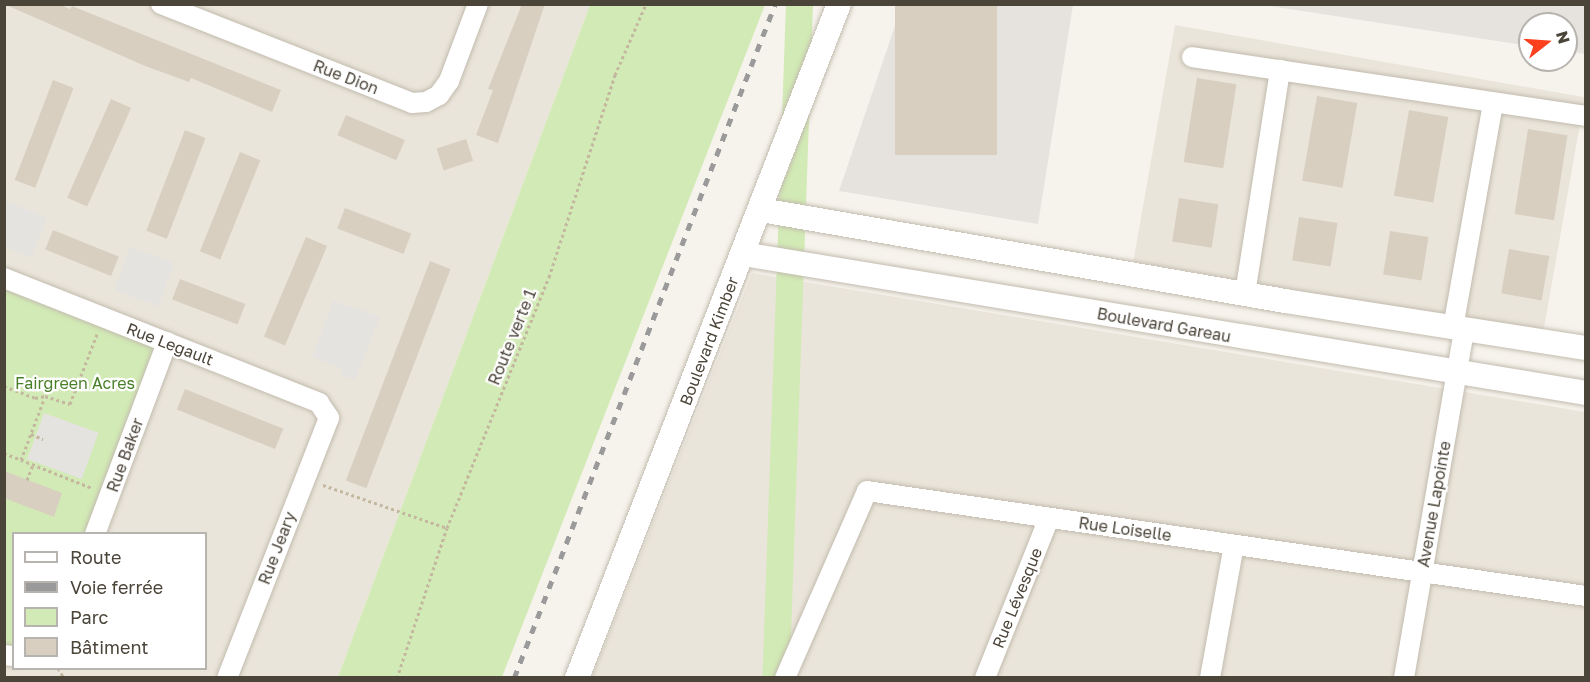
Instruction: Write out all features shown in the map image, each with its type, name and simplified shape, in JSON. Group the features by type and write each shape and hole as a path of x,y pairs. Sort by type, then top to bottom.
{"street":[{"name":"Rue Dion","path":"161,4 412,103 426,102 439,94 449,81 478,4"},
{"name":"Boulevard Kimber","path":"577,678 839,4"},
{"path":"1192,57 1493,104 1586,116"},
{"path":"1245,294 1280,70"},
{"name":"Avenue Lapointe","path":"1404,678 1456,374 1459,329 1493,104"},
{"path":"760,210 1245,294 1586,348"},
{"name":"Boulevard Gareau","path":"743,254 1456,374 1586,393"},
{"name":"Rue Legault","path":"4,278 319,403 328,418"},
{"name":"Rue Baker","path":"96,532 167,342"},
{"name":"Rue Jeary","path":"227,678 328,418"},
{"name":"Rue Loiselle","path":"785,678 867,491 1422,570 1586,596"},
{"name":"Rue Lévesque","path":"985,678 1049,518"},
{"path":"1210,678 1234,545"}],"path":[{"name":"Route verte 1","path":"397,678 447,528 549,277 615,75 646,4"},
{"path":"5,387 70,404 104,318"},
{"path":"21,459 46,396"},
{"path":"31,434 43,439"},
{"path":"4,453 110,495"},
{"path":"27,480 33,464"},
{"path":"304,478 447,528"}],"shaded area":[{"path":"4,5 590,5 338,677 5,677"},
{"path":"902,5 1073,5 1038,224 839,191"},
{"path":"1263,5 1585,5 1585,54 1578,53 1578,12 1518,12 1518,44"},
{"path":"1175,25 1585,97 1543,334 1133,261"},
{"path":"5,200 47,218 31,258 5,247"},
{"path":"130,247 174,263 158,306 114,290"},
{"path":"752,273 1585,412 1585,677 592,678"},
{"path":"333,301 380,316 355,380 341,375 342,369 312,357"},
{"path":"44,413 99,433 82,479 27,459"}],"green space":[{"path":"786,4 813,5 789,678 762,678"},
{"path":"590,5 765,5 502,677 338,677"},
{"name":"Fairgreen Acres","path":"4,278 167,342 95,532 12,532 12,656 4,655"}],"building":[{"path":"4,4 58,4 70,9 72,6 281,90 272,112 191,78 189,82 145,66"},
{"path":"522,4 545,4 498,143 476,135 493,90 488,89"},
{"path":"895,4 997,4 997,155 895,155"},
{"path":"1197,78 1237,84 1223,168 1184,162"},
{"path":"53,80 74,88 35,188 15,180"},
{"path":"1317,96 1357,103 1342,188 1302,181"},
{"path":"111,99 131,108 87,207 67,198"},
{"path":"1409,110 1448,117 1433,203 1394,196"},
{"path":"346,115 405,140 396,160 337,135"},
{"path":"1528,129 1568,135 1554,220 1515,214"},
{"path":"185,130 206,138 167,239 146,231"},
{"path":"466,139 473,161 444,170 437,149"},
{"path":"240,152 260,160 220,259 200,251"},
{"path":"1179,198 1219,204 1212,248 1172,241"},
{"path":"345,208 411,233 403,254 337,229"},
{"path":"1299,217 1338,223 1331,267 1292,260"},
{"path":"53,230 119,257 111,276 45,249"},
{"path":"1390,231 1429,237 1422,281 1383,274"},
{"path":"306,237 327,246 285,345 264,336"},
{"path":"1509,249 1549,256 1542,300 1501,293"},
{"path":"430,261 451,269 366,488 346,480"},
{"path":"180,279 245,304 237,325 172,300"},
{"path":"185,389 283,429 275,449 177,409"},
{"path":"4,471 62,493 54,517 4,498"}],"railway":[{"path":"514,678 775,4"}]}
